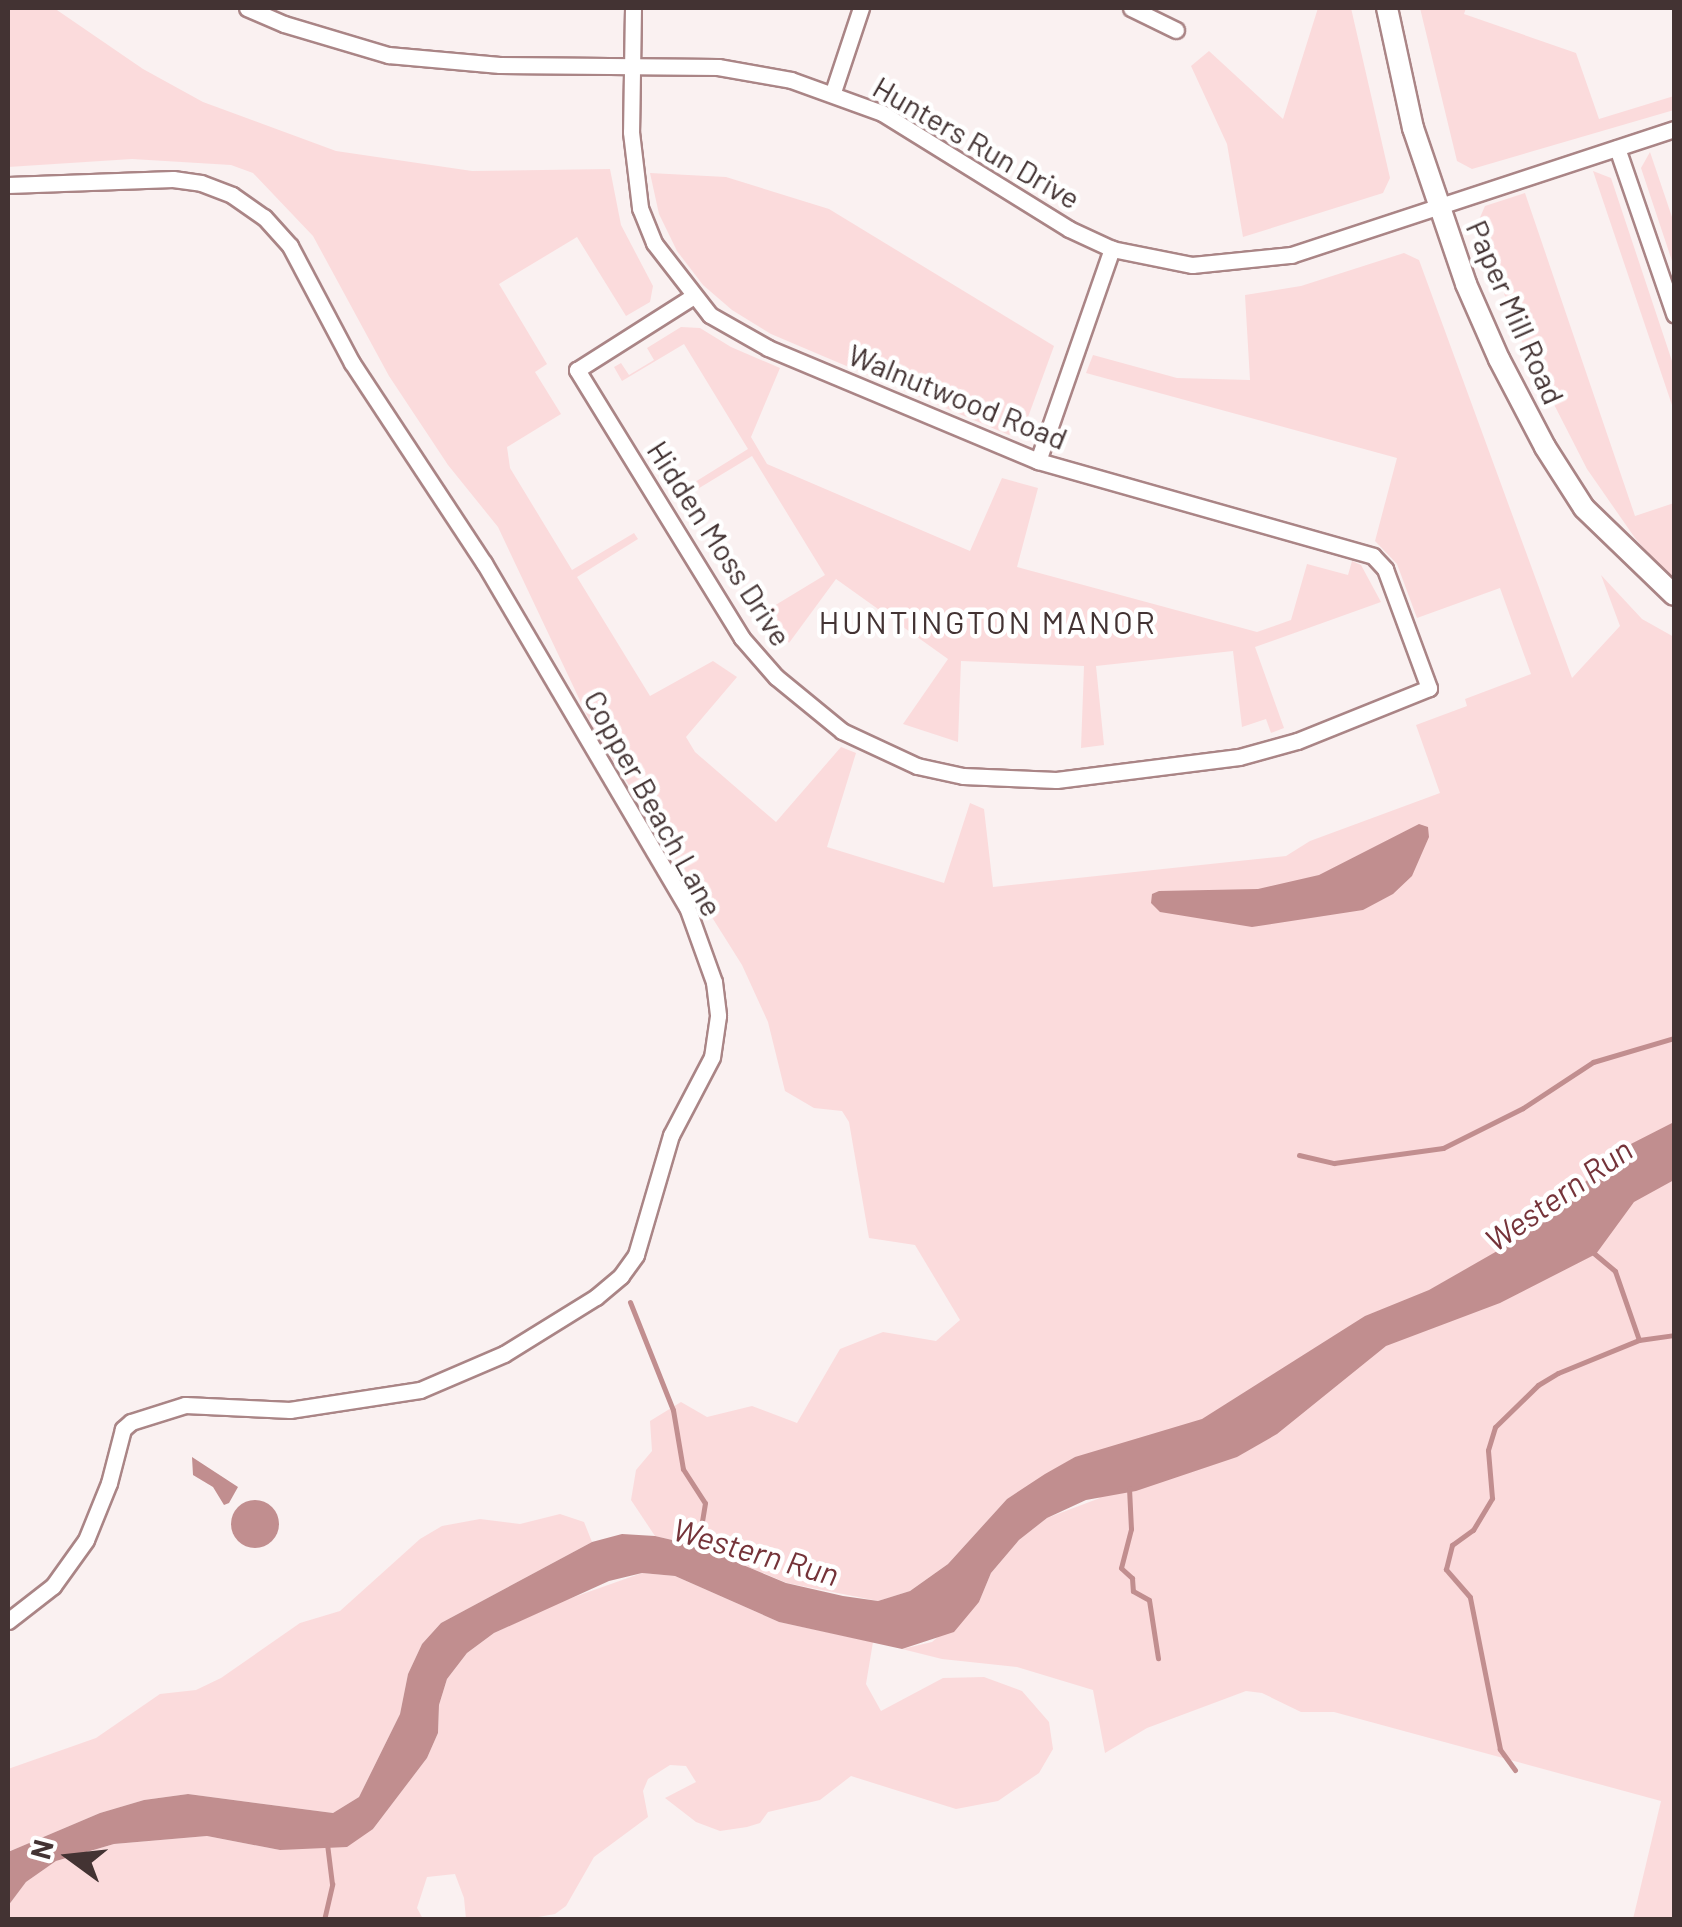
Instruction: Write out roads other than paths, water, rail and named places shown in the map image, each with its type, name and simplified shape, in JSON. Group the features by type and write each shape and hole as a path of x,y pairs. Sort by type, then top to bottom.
{"main road":[{"name":"Paper Mill Road","path":"1387,8 1408,111 1437,204 1478,312 1544,447 1600,527 1674,594"}],"street":[{"name":"Hunters Run Drive","path":"247,8 284,24 388,55 500,65 632,64 756,72 833,92 882,113 1069,229 1112,249 1192,265 1254,262 1338,241 1437,204 1674,129"},
{"name":"Walnutwood Road","path":"633,8 631,132 640,208 654,243 692,297 710,315 768,348 1038,461 1373,556 1385,568 1429,688"},
{"path":"833,92 861,8"},
{"path":"1131,8 1176,30"},
{"path":"1616,148 1673,304"},
{"name":"Copper Beach Lane","path":"8,184 173,179 201,183 264,217 290,246 352,362 484,563 687,907 714,982 718,1016 712,1057 664,1154 636,1255 608,1286 504,1354 420,1390 290,1410 185,1405 131,1422 123,1429 109,1483 86,1540 53,1586 8,1620"},
{"path":"1038,461 1112,249"},
{"name":"Hidden Moss Drive","path":"692,297 577,370 742,638 776,677 842,732 917,766 963,776 1056,780 1238,757 1298,741 1429,688"}],"waterway":[{"path":"1299,1155 1334,1163 1443,1148 1523,1108 1593,1062 1674,1038"},
{"path":"1515,1770 1500,1749 1470,1597 1446,1569 1452,1545 1473,1530 1492,1498 1488,1450 1495,1427 1538,1385 1639,1340 1615,1271 1590,1250"},
{"name":"Western Run","path":"630,1302 673,1410 683,1469 705,1503 697,1552"},
{"path":"1639,1340 1674,1335"},
{"path":"1129,1488 1131,1529 1121,1568 1132,1578 1133,1591 1149,1600 1158,1658"},
{"path":"324,1920 332,1884 327,1844"}],"district":[{"name":"HUNTINGTON MANOR","path":"988,621"}]}
